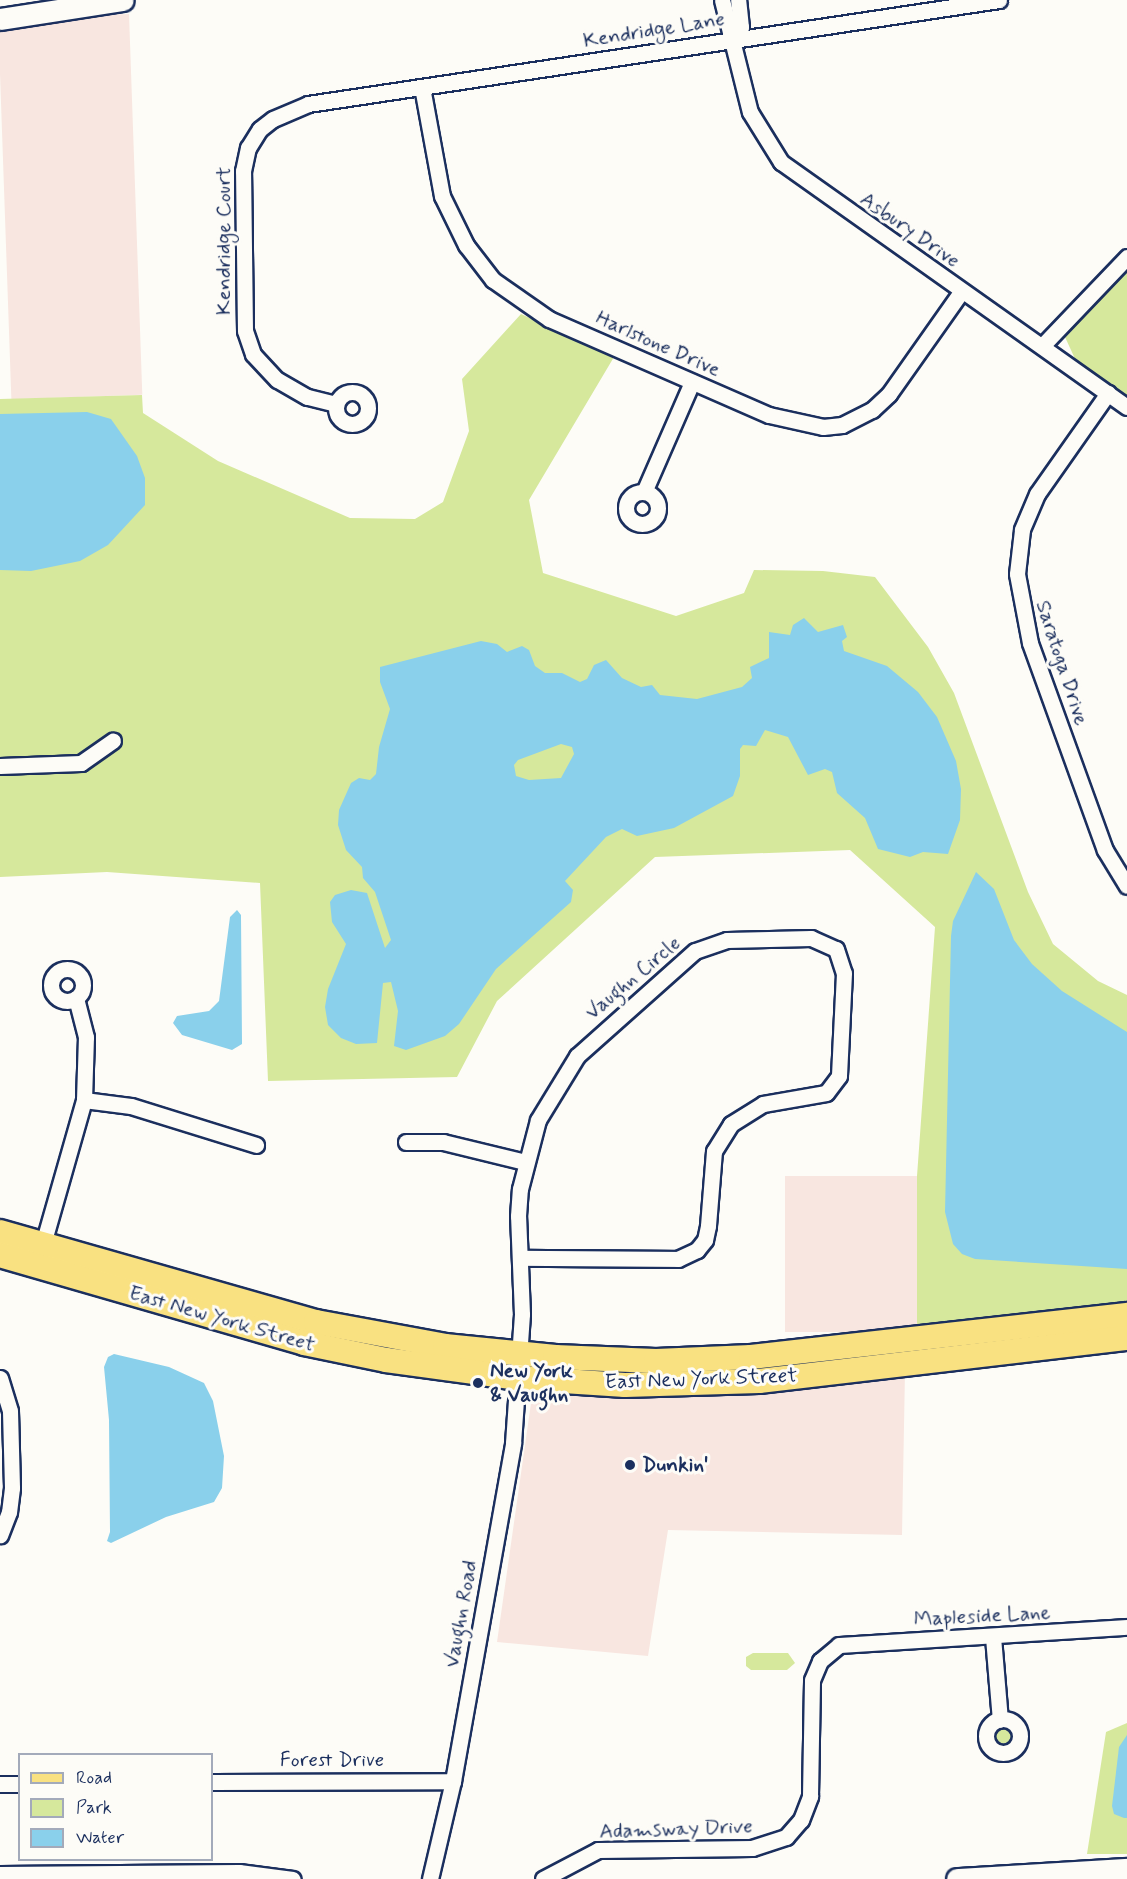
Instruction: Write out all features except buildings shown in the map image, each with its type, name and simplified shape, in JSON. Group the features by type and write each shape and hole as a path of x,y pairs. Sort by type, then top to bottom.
{"main road":[{"name":"East New York Street","path":"0,1232 316,1322 423,1342 518,1366 626,1384 759,1381 1127,1338"},
{"name":"East New York Street","path":"0,1256 304,1343 386,1360 518,1366 751,1357 1127,1315"}],"street":[{"path":"0,19 123,0"},
{"name":"Asbury Drive","path":"722,0 726,27 734,40 750,112 782,162 961,292 1127,406"},
{"name":"Asbury Drive","path":"734,40 741,27 738,0"},
{"name":"Kendridge Lane","path":"423,87 999,0"},
{"name":"Harlstone Drive","path":"423,87 442,196 466,245 493,280 534,311 789,423 842,425 872,410 889,394 961,292"},
{"name":"Kendridge Court","path":"336,404 307,397 277,380 262,368 251,348 244,319 242,187 245,158 260,129 294,108 423,87"},
{"path":"1041,346 1127,257"},
{"path":"644,492 692,382"},
{"name":"Saratoga Drive","path":"1108,393 1037,494 1022,530 1017,574 1030,644 1105,850 1127,886"},
{"path":"0,766 81,763 113,741"},
{"name":"Vaughn Circle","path":"518,1366 521,1258 518,1216 525,1162 538,1120 577,1056 695,951 727,940 800,938 825,942 836,949 844,973 839,1076 826,1093 763,1104 731,1124 714,1151 706,1233 697,1251 678,1259 521,1258"},
{"path":"44,1244 84,1100 86,1037 76,998"},
{"path":"84,1100 131,1106 256,1145"},
{"path":"406,1142 443,1142 525,1162"},
{"name":"Vaughn Road","path":"430,1879 453,1780 513,1443 518,1366"},
{"path":"0,1378 10,1411 12,1488 9,1512 0,1535"},
{"name":"Mapleside Lane","path":"839,1645 1127,1628"},
{"path":"993,1637 1000,1720"},
{"name":"Adamsway Drive","path":"543,1879 598,1850 752,1848 786,1837 801,1820 810,1796 812,1680 820,1661 839,1645"},
{"name":"Forest Drive","path":"213,1782 453,1780"},
{"path":"0,1784 18,1784"},
{"path":"957,1879 1127,1869"},
{"path":"0,1874 160,1876 255,1872 293,1879"}],"shaded area":[{"path":"129,14 142,395 11,399 0,19"},
{"path":"785,1176 917,1176 917,1332 785,1332"},
{"path":"905,1372 902,1535 668,1530 648,1656 497,1642 534,1382"}],"green space":[{"path":"1127,271 1127,397 1076,361 1065,337"},
{"path":"521,314 614,357 529,500 543,573 676,616 744,593 754,570 823,571 875,577 928,647 954,693 1028,892 1053,944 1098,981 1127,995 1127,1307 917,1332 917,1176 935,927 850,850 655,857 497,1001 457,1077 268,1081 260,883 107,872 0,877 0,399 142,395 143,413 218,461 350,518 415,519 443,502 469,431 462,379"},
{"path":"753,1653 788,1653 795,1663 787,1670 751,1670 746,1666 746,1657"},
{"path":"1127,1723 1127,1854 1087,1854 1106,1732"},
{"path":"1003,1726 1009,1729 1012,1735 1009,1741 1003,1744 997,1741 994,1735 997,1729"}],"water":[{"path":"87,412 111,419 137,456 145,478 145,505 108,545 80,561 31,571 0,570 0,414"},
{"path":"804,618 818,632 843,625 847,637 842,641 844,651 887,666 918,692 937,717 956,761 961,789 960,820 948,854 923,852 910,857 878,849 865,818 837,793 832,772 825,769 808,775 788,737 765,730 756,746 743,745 740,749 740,776 733,796 674,828 637,836 622,829 606,837 565,881 573,890 571,902 496,969 459,1024 445,1036 406,1050 394,1046 398,1011 391,982 383,983 377,1043 356,1044 341,1038 328,1025 325,1007 328,989 346,944 332,922 330,902 335,895 351,890 367,893 385,948 391,940 375,892 363,878 362,867 346,850 338,825 339,810 351,783 359,778 370,780 376,774 379,747 390,709 380,682 380,667 481,641 497,644 507,652 522,646 529,650 535,666 545,673 562,673 580,682 587,679 594,665 606,660 622,678 641,687 652,685 660,695 697,699 742,687 752,678 750,667 769,658 769,632 790,635 793,625","holes":["561,744 572,747 574,754 561,778 529,780 516,776 514,765 518,760"]},
{"path":"976,872 994,889 1014,940 1032,964 1062,991 1127,1032 1127,1269 975,1259 962,1254 953,1244 945,1212 951,936 953,921"},
{"path":"237,910 241,915 242,1044 232,1050 182,1035 173,1023 177,1016 209,1011 219,1001 230,917"},
{"path":"114,1354 169,1367 204,1383 213,1401 224,1456 222,1488 214,1502 166,1517 111,1543 107,1541 110,1532 109,1420 104,1367 108,1357"},
{"path":"1127,1735 1127,1818 1124,1818 1114,1814 1112,1806 1119,1747"}],"place":[{"name":"New York & Vaughn","path":"478,1383"},
{"name":"Dunkin'","path":"630,1465"}]}
